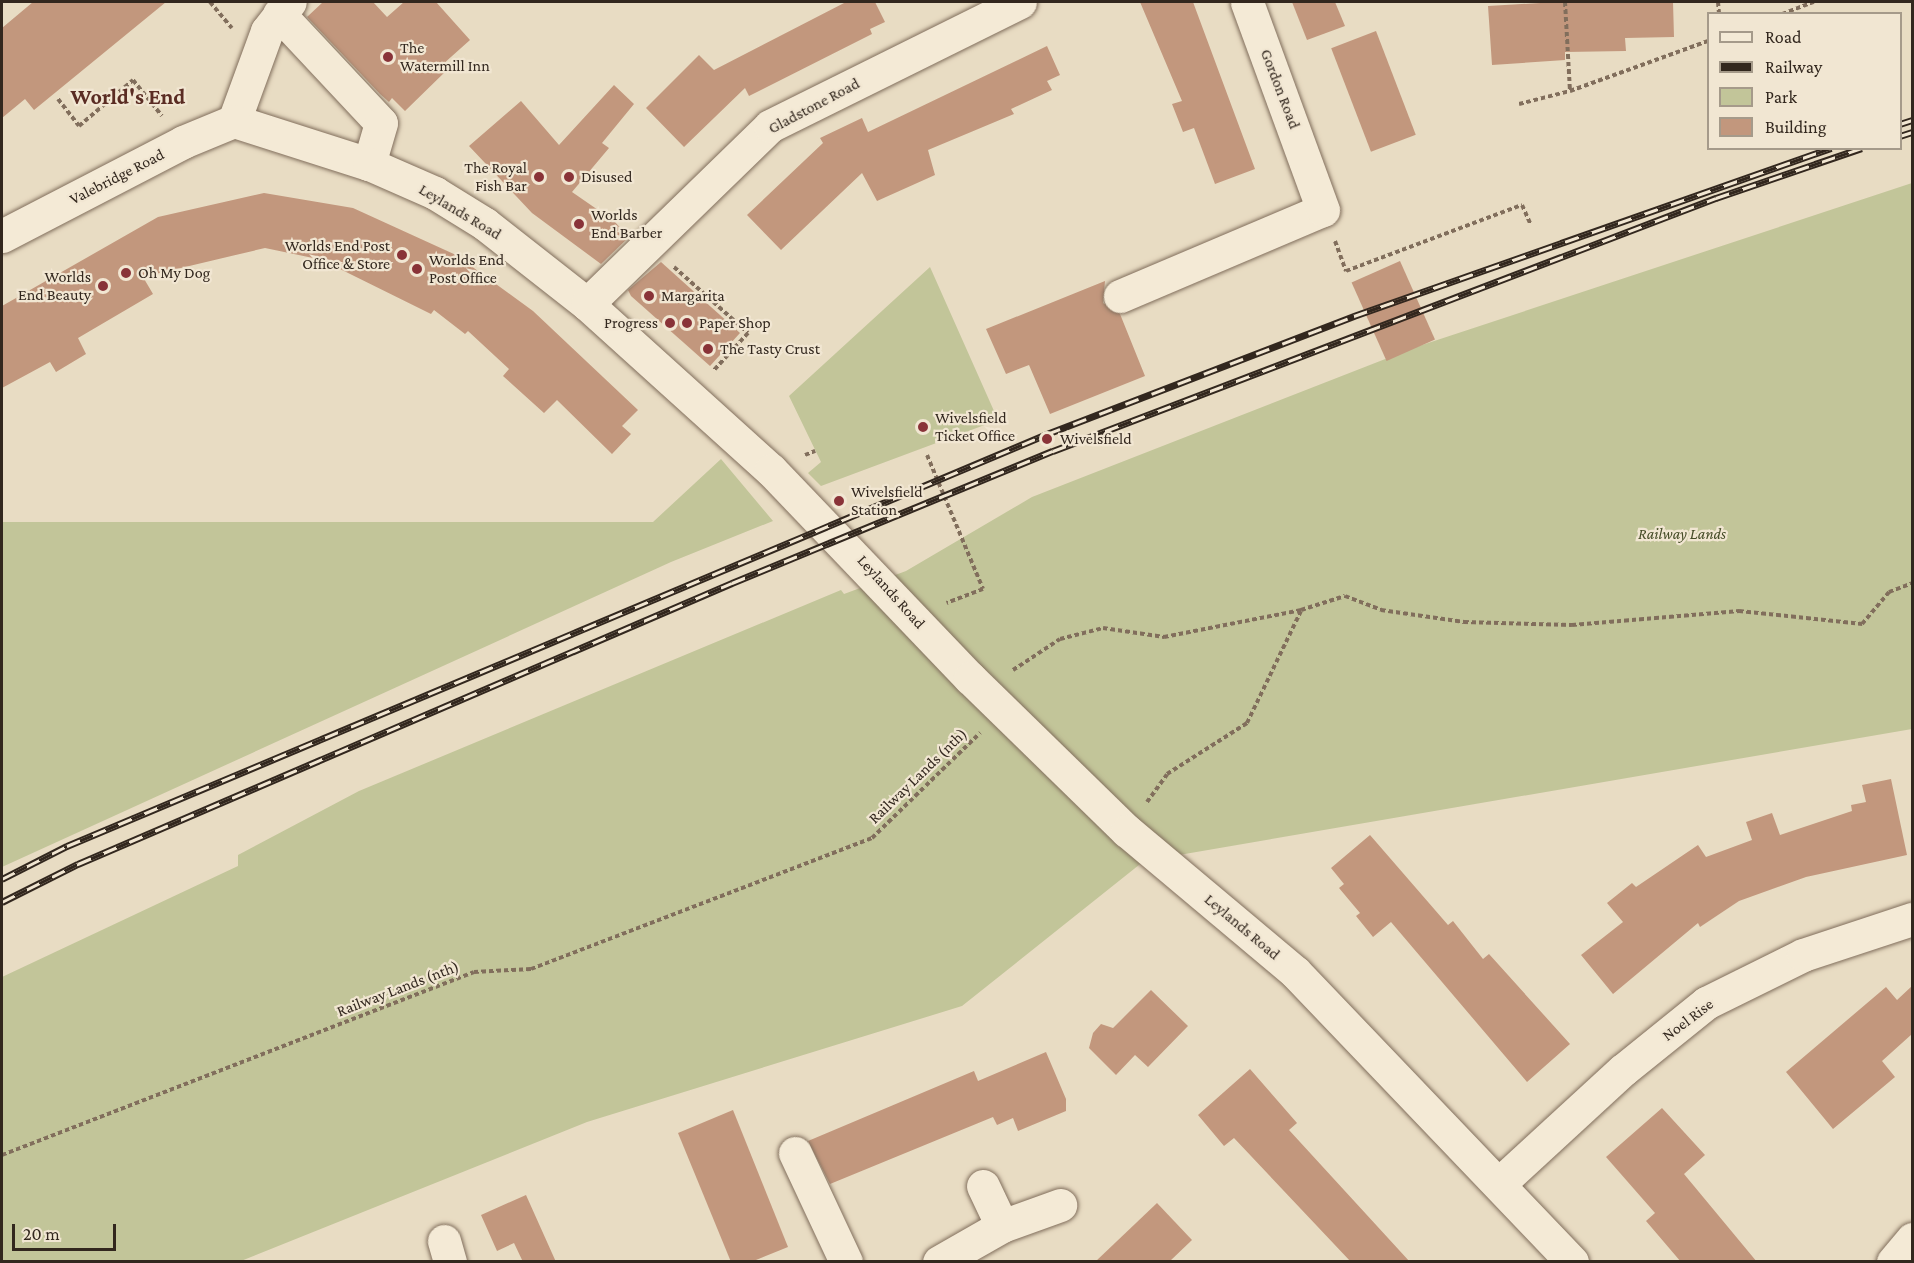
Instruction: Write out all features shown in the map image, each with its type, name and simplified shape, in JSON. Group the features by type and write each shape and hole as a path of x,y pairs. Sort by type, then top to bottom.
{"street":[{"name":"Gladstone Road","path":"587,304 770,126 1020,2"},
{"name":"Gordon Road","path":"1248,2 1323,210"},
{"path":"234,122 256,56 285,8 381,123 369,164"},
{"name":"Leylands Road","path":"234,122 369,164 435,193 485,224 587,304 771,470 1002,711 1127,831 1295,972 1501,1182 1572,1262"},
{"name":"Valebridge Road","path":"2,236 183,142 234,122"},
{"path":"1120,296 1323,210"},
{"name":"Noel Rise","path":"1501,1182 1623,1070 1706,1003 1803,955 1912,919"},
{"path":"795,1153 846,1262"},
{"path":"983,1186 1002,1226"},
{"path":"939,1262 1002,1226 1060,1205"},
{"path":"1893,1262 1912,1239"}],"path":[{"path":"1565,2 1570,91"},
{"path":"1787,12 1814,2"},
{"path":"1519,104 1570,91 1707,41"},
{"path":"58,99 79,126 133,80 183,142"},
{"path":"1323,210 1346,271 1522,205 1530,223"},
{"path":"669,262 748,333 726,356"},
{"path":"912,616 983,589 961,529 927,454"},
{"path":"1002,711 1013,668 1060,639 1103,628 1164,638 1301,610 1345,596 1381,610 1464,622 1572,625 1739,611 1862,624 1889,592 1912,583"},
{"path":"1127,831 1167,774 1247,723 1301,610"},
{"name":"Railway Lands (nth)","path":"2,1155 474,972 531,969 872,838 1002,711"}],"green space":[{"name":"Railway Lands","path":"1912,183 1912,729 1144,861 962,1006 587,1122 241,1261 2,1261 2,977 238,866 238,855 359,791 841,590 844,594 906,571 1032,497 1416,347"},
{"path":"930,267 998,420 821,486 808,473 821,462 789,396"},
{"path":"721,459 773,521 671,562 2,867 2,522 653,522"}],"building":[{"path":"33,2 166,2 34,110 25,99 2,118 2,28"},
{"path":"323,2 373,2 387,17 404,2 436,2 470,40 442,65 447,70 405,111 392,98 389,102 380,94 307,17"},
{"path":"846,2 875,2 885,22 870,29 872,34 749,96 745,88 684,147 646,108 699,55 714,70"},
{"path":"1140,2 1193,2 1255,169 1215,184 1194,128 1183,132 1172,104 1182,101"},
{"path":"1292,2 1335,2 1345,26 1307,40"},
{"path":"1557,2 1673,2 1674,37 1625,38 1626,51 1565,52 1565,60 1492,65 1488,6"},
{"path":"1376,31 1416,135 1371,152 1331,48"},
{"path":"1047,46 1060,75 1047,81 1052,90 1011,109 1014,114 928,150 935,175 877,201 862,173 781,250 747,215 823,143 820,138 862,118 868,132"},
{"path":"614,85 634,104 602,143 609,148 572,192 614,221 629,237 601,264 532,213 469,146 521,101 559,145"},
{"path":"264,193 353,208 456,255 533,311 638,410 622,426 631,434 612,454 557,400 544,413 503,376 509,369 468,331 465,334 434,310 431,314 340,269 342,264 265,248 143,277 153,294 78,338 86,354 56,372 50,362 2,388 2,306 158,217"},
{"path":"1400,261 1435,340 1387,361 1352,283"},
{"path":"661,262 740,333 710,366 631,296 628,290"},
{"path":"1105,281 1103,303 1120,314 1145,376 1050,414 1029,365 1006,374 986,329"},
{"path":"1891,779 1907,855 1806,877 1739,901 1700,927 1698,923 1613,994 1581,955 1623,922 1607,903 1632,883 1636,887 1698,845 1706,857 1752,840 1746,822 1772,813 1780,835 1852,811 1851,805 1866,802 1862,785"},
{"path":"1370,835 1448,925 1453,921 1483,959 1489,954 1570,1044 1527,1082 1391,922 1373,937 1356,916 1360,913 1339,888 1344,884 1331,868"},
{"path":"1912,986 1912,1034 1882,1061 1895,1077 1833,1129 1786,1072 1886,987 1897,1000"},
{"path":"1151,990 1188,1026 1148,1067 1135,1055 1116,1075 1089,1048 1093,1033 1101,1024 1113,1028"},
{"path":"1046,1052 1066,1099 1066,1111 1018,1131 1013,1118 997,1125 993,1117 830,1184 808,1141 974,1071 978,1081"},
{"path":"1250,1069 1297,1123 1289,1130 1410,1262 1351,1262 1234,1138 1224,1146 1198,1115"},
{"path":"1662,1108 1705,1155 1684,1174 1757,1262 1681,1262 1646,1221 1655,1213 1606,1157"},
{"path":"733,1110 788,1247 751,1262 731,1262 678,1133"},
{"path":"526,1195 556,1262 523,1262 514,1243 497,1251 481,1215"},
{"path":"1157,1203 1192,1240 1169,1262 1095,1262"}],"railway":[{"path":"1902,123 1912,120"},
{"path":"1902,135 1912,132"},
{"path":"2,879 67,846 1047,434 1354,316 1825,150"},
{"path":"2,902 78,864 732,583 1053,451 1716,198 1856,150"}],"place":[{"name":"The Watermill Inn","path":"388,57"},
{"name":"The Royal Fish Bar","path":"539,177"},
{"name":"Disused","path":"569,177"},
{"name":"Worlds End Barber","path":"579,224"},
{"name":"Worlds End Post Office & Store","path":"402,255"},
{"name":"Worlds End Post Office","path":"417,269"},
{"name":"Oh My Dog","path":"126,273"},
{"name":"Worlds End Beauty","path":"103,286"},
{"name":"Margarita","path":"649,296"},
{"name":"Progress","path":"670,323"},
{"name":"Paper Shop","path":"687,323"},
{"name":"The Tasty Crust","path":"708,349"},
{"name":"Wivelsfield Ticket Office","path":"923,427"},
{"name":"Wivelsfield","path":"1047,439"},
{"name":"Wivelsfield Station","path":"839,501"}],"district":[{"name":"World's End","path":"128,97"}]}
